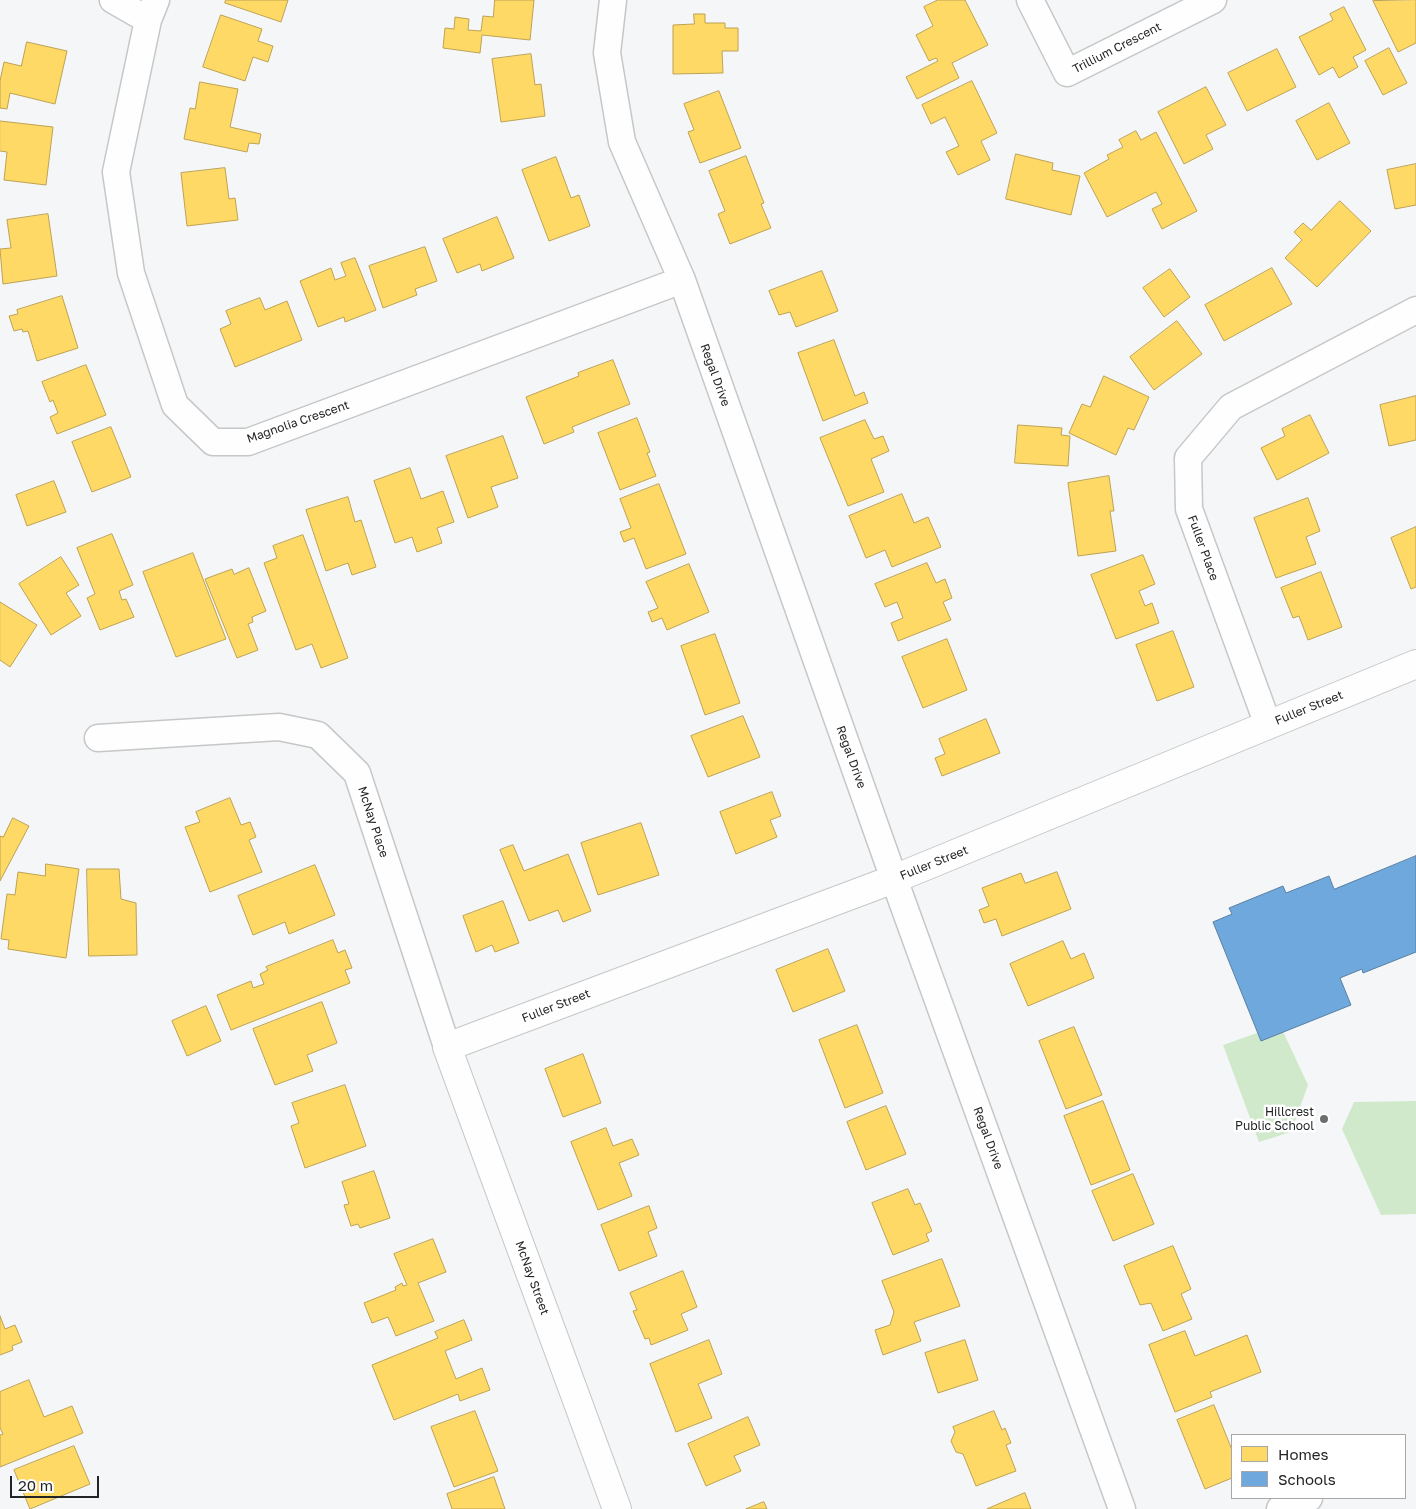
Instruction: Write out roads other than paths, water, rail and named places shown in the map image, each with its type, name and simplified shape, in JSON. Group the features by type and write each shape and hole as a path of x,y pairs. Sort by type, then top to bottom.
{"street":[{"path":"113,0 152,10"},
{"name":"Regal Drive","path":"613,0 607,53 622,142 682,280 894,879 1122,1509"},
{"name":"Trillium Crescent","path":"1030,0 1067,73 1213,0"},
{"name":"Magnolia Crescent","path":"152,10 116,172 130,273 174,405 214,442 248,442 682,280"},
{"name":"Fuller Place","path":"1268,725 1189,509 1188,458 1231,407 1416,310"},
{"name":"Fuller Street","path":"447,1047 894,879 1416,664"},
{"name":"McNay Place","path":"98,738 279,727 318,735 357,773 447,1047"},
{"name":"McNay Street","path":"447,1047 616,1509"},
{"path":"1280,1509 1306,1499"}],"place":[{"name":"Hillcrest Public School","path":"1324,1119"}]}
